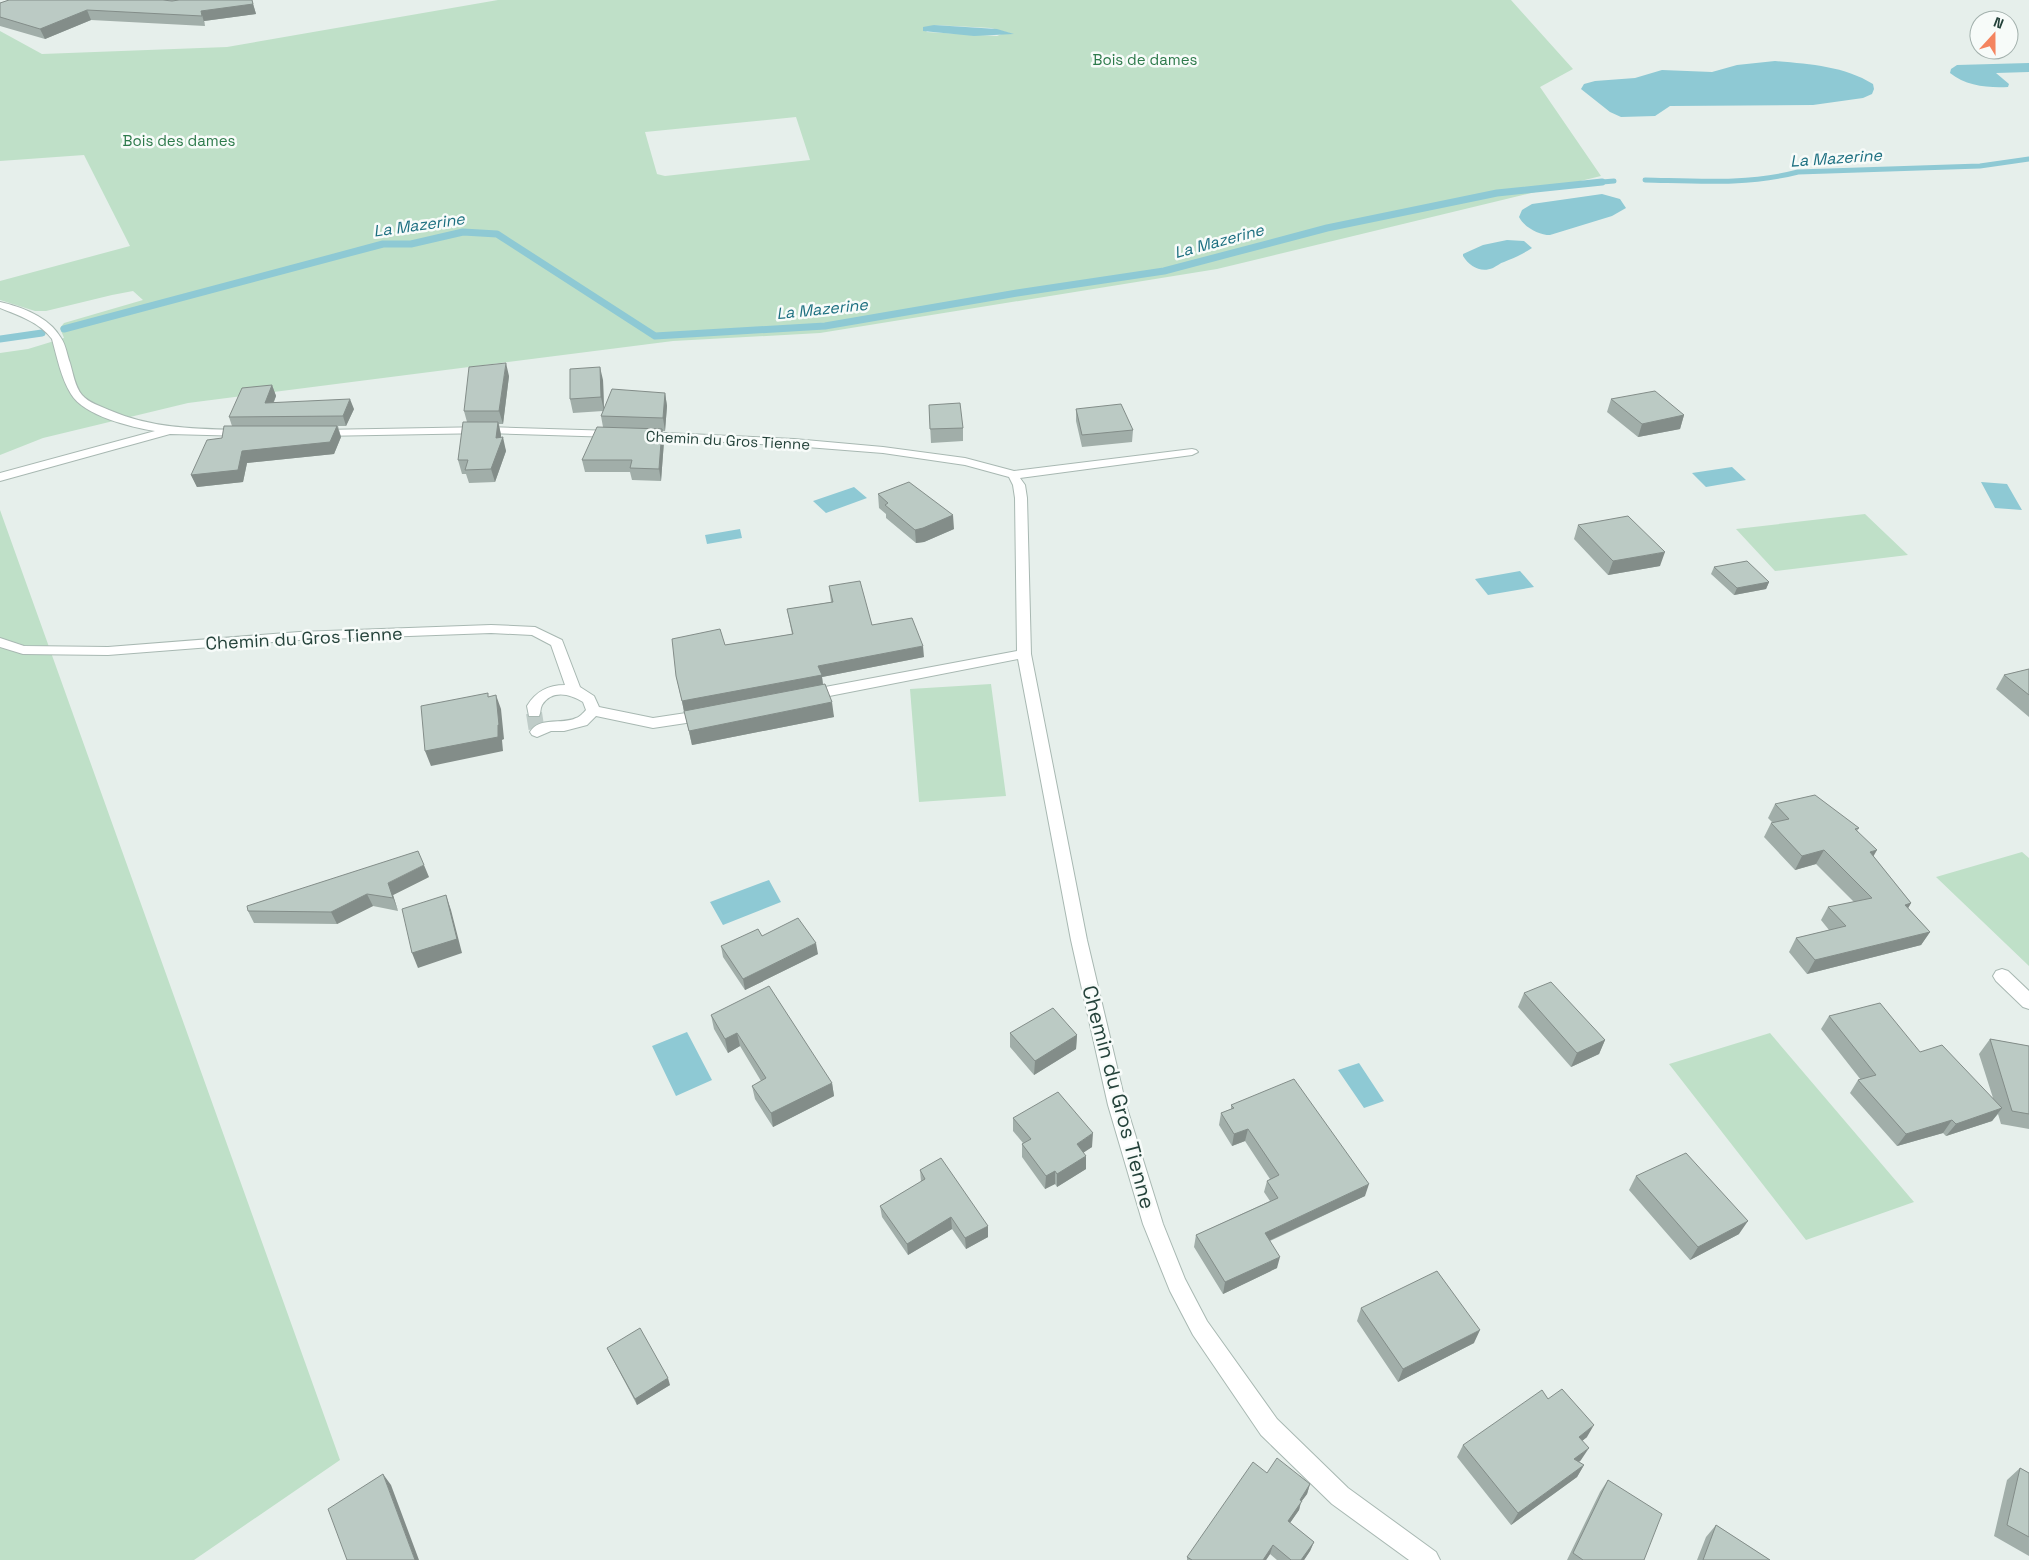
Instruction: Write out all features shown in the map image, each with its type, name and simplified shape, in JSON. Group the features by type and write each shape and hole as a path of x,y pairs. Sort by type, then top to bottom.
{"street":[{"path":"0,305 43,319 57,339 76,394 89,406 114,418 141,426 170,431 255,434"},
{"name":"Chemin du Gros Tienne","path":"303,434 488,430 594,433 847,446 919,454 971,463 1014,475 1192,452"},
{"path":"0,477 45,463 170,431"},
{"name":"Chemin du Gros Tienne","path":"1014,475 1019,485 1021,498 1024,654 1078,940 1117,1105 1153,1224 1177,1284 1200,1328 1269,1427 1340,1496 1428,1560"},
{"name":"Chemin du Gros Tienne","path":"0,642 23,650 108,651 299,636 491,629 535,631 557,643 574,690 589,699 593,711"},
{"path":"794,698 1024,654"},
{"path":"534,713 534,706 542,695 556,689 574,690"},
{"path":"537,732 549,726 564,726 582,722 593,711 653,724 718,713"},
{"path":"2002,976 2029,1002"}],"green space":[{"path":"498,0 1511,0 1573,69 1540,87 1601,176 1217,269 820,333 673,341 188,403 43,438 0,455 0,353 28,349 64,338 60,328 64,323 143,300 133,291 46,311 35,311 0,300 0,281 130,246 84,155 0,161 0,31 42,54 227,47","holes":["934,25 991,28 1013,34 1004,33 997,36 926,32","796,117 810,160 665,176 657,174 645,132"]},
{"path":"0,510 340,1460 194,1560 0,1560"},
{"path":"1865,514 1908,555 1775,571 1736,529"},
{"path":"991,684 1006,796 919,802 910,689"},
{"path":"2022,852 2029,858 2029,966 1936,877"},
{"path":"1770,1033 1914,1202 1806,1240 1669,1064"}],"water":[{"path":"934,25 997,29 1014,34 974,36 923,31 923,27"},
{"path":"1775,61 1813,65 1850,73 1873,84 1874,89 1872,94 1863,98 1813,105 1670,106 1655,116 1621,117 1610,112 1581,89 1584,84 1595,81 1635,78 1662,70 1712,72 1737,65"},
{"path":"2029,63 2029,72 1996,73 2009,84 2008,87 1978,85 1963,81 1950,73 1951,69 1957,65"},
{"path":"1602,194 1620,199 1626,208 1612,216 1550,235 1532,230 1519,217 1522,210 1532,204"},
{"path":"1507,240 1524,241 1532,248 1493,268 1484,270 1476,268 1463,256 1463,254 1483,245"},
{"path":"1732,467 1746,480 1706,487 1692,473"},
{"path":"1981,482 2007,484 2022,510 1995,508"},
{"path":"854,487 867,498 826,513 813,501"},
{"path":"740,529 742,538 707,544 705,535"},
{"path":"1520,571 1534,587 1488,595 1475,579"},
{"path":"769,880 781,902 723,925 710,902"},
{"path":"687,1032 712,1080 676,1096 652,1046"},
{"path":"1359,1063 1384,1101 1364,1108 1338,1070"}],"building":[{"path":"9,0 252,0 253,4 201,11 202,16 87,10 40,29 0,17 0,3"},
{"path":"506,363 499,411 464,411 469,367"},
{"path":"600,367 601,397 570,399 570,369"},
{"path":"272,385 265,403 350,399 343,416 229,417 242,388"},
{"path":"612,389 665,393 663,418 601,416"},
{"path":"1655,391 1684,415 1642,424 1611,399"},
{"path":"960,403 963,428 930,429 929,405"},
{"path":"1121,404 1133,430 1082,435 1076,409"},
{"path":"463,422 498,422 496,438 503,437 491,469 465,470 468,460 458,460"},
{"path":"224,426 337,426 330,442 242,451 238,470 191,475 207,440 222,438"},
{"path":"597,427 662,429 659,469 630,468 632,460 582,460"},
{"path":"909,482 953,515 915,530 885,505 888,503 878,494"},
{"path":"1628,516 1665,552 1613,561 1578,525"},
{"path":"1747,561 1769,582 1737,588 1714,567"},
{"path":"860,581 872,625 912,618 923,646 818,666 822,675 682,701 676,676 672,639 720,629 725,645 793,634 787,609 833,602 829,586"},
{"path":"2029,669 2029,695 2004,675"},
{"path":"825,684 832,702 689,731 684,711"},
{"path":"488,693 488,697 496,695 499,725 498,737 425,751 421,706"},
{"path":"1815,795 1859,828 1855,829 1877,850 1870,852 1911,903 1905,905 1930,932 1815,960 1796,938 1846,926 1828,907 1872,898 1824,850 1802,856 1771,823 1789,819 1775,804"},
{"path":"418,851 424,865 388,883 393,898 367,894 331,912 248,911 247,906"},
{"path":"446,895 457,939 412,953 402,909"},
{"path":"798,918 816,943 743,979 721,946 758,929 762,936"},
{"path":"1551,982 1605,1040 1577,1053 1524,993"},
{"path":"769,986 832,1083 771,1113 752,1086 766,1078 737,1033 725,1039 711,1015"},
{"path":"1880,1003 1920,1052 1942,1045 2002,1108 1956,1124 1952,1120 1906,1134 1858,1080 1876,1075 1829,1016"},
{"path":"1053,1008 1077,1035 1035,1061 1010,1033"},
{"path":"1990,1039 2029,1046 2029,1114 2012,1111"},
{"path":"1294,1079 1369,1184 1265,1233 1280,1257 1225,1282 1196,1235 1278,1198 1267,1181 1279,1175 1248,1129 1234,1134 1221,1113 1234,1108 1231,1105"},
{"path":"1058,1092 1093,1133 1077,1144 1086,1156 1057,1174 1055,1171 1046,1176 1022,1144 1031,1139 1013,1118"},
{"path":"1686,1153 1748,1221 1698,1247 1636,1176"},
{"path":"941,1158 988,1226 965,1238 951,1217 907,1244 880,1206 925,1179 920,1170"},
{"path":"1437,1271 1480,1330 1403,1369 1361,1308"},
{"path":"640,1328 668,1378 635,1399 607,1348"},
{"path":"1562,1389 1594,1425 1579,1437 1589,1448 1574,1459 1584,1465 1518,1513 1463,1445 1542,1390 1548,1399"},
{"path":"1277,1458 1310,1484 1300,1500 1302,1501 1288,1521 1314,1542 1301,1560 1291,1560 1273,1545 1263,1560 1192,1560 1187,1557 1253,1462 1267,1473"},
{"path":"2020,1468 2029,1473 2029,1537 2007,1525"},
{"path":"383,1474 415,1560 347,1560 328,1509"},
{"path":"1608,1480 1662,1514 1644,1560 1583,1560 1573,1553"},
{"path":"1716,1525 1770,1560 1703,1560"}],"waterway":[{"name":"La Mazerine","path":"1645,180 1741,181 1798,172 1980,166 2029,159"},
{"name":"La Mazerine","path":"1602,182 1614,181"},
{"name":"La Mazerine","path":"64,329 383,244 411,244 463,232 497,234 655,336 825,326 1017,293 1164,271 1327,228 1497,193 1602,182"},
{"name":"La Mazerine","path":"1590,183 1602,182"},
{"name":"La Mazerine","path":"0,339 42,333"}],"tunnel":[{"path":"534,713 537,732"}],"park label":[{"name":"Bois de dames","path":"1145,59"},
{"name":"Bois des dames","path":"179,140"}]}
